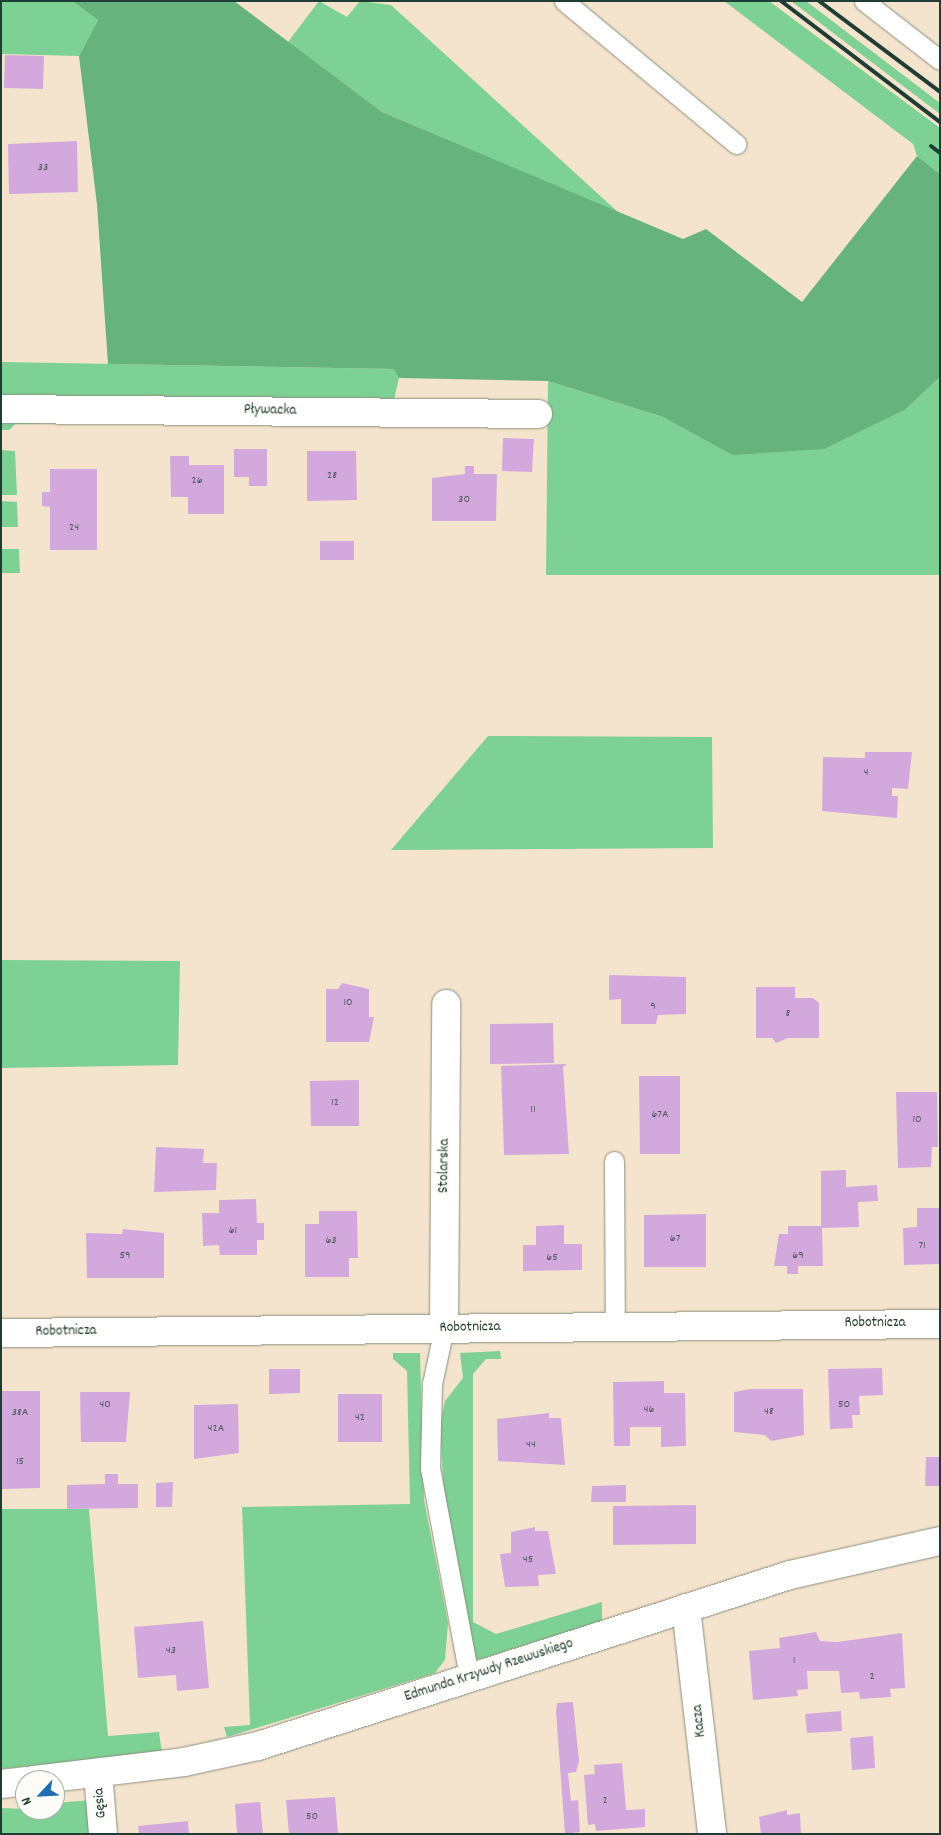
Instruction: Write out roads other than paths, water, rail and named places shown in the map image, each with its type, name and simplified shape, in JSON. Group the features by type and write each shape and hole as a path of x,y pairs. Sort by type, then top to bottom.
{"street":[{"name":"Pływacka","path":"1,409 538,414"},
{"name":"Stolarska","path":"444,1328 446,1004"},
{"name":"Robotnicza","path":"1,1333 940,1324"},
{"name":"Edmunda Krzywdy Rzewuskiego","path":"65,1777 184,1762 258,1746 686,1608 840,1561 940,1540"},
{"name":"Kacza","path":"686,1608 712,1834"},
{"name":"Gęsia","path":"98,1773 103,1834"},
{"path":"1,1784 15,1782"}],"lane":[{"path":"564,1 736,144"},
{"path":"864,1 940,60"},
{"path":"614,1161 615,1326"},
{"path":"444,1328 432,1384 430,1468 469,1677"}],"railway":[{"path":"781,1 940,122"},
{"path":"819,1 940,92"},
{"path":"931,146 940,153"}]}
